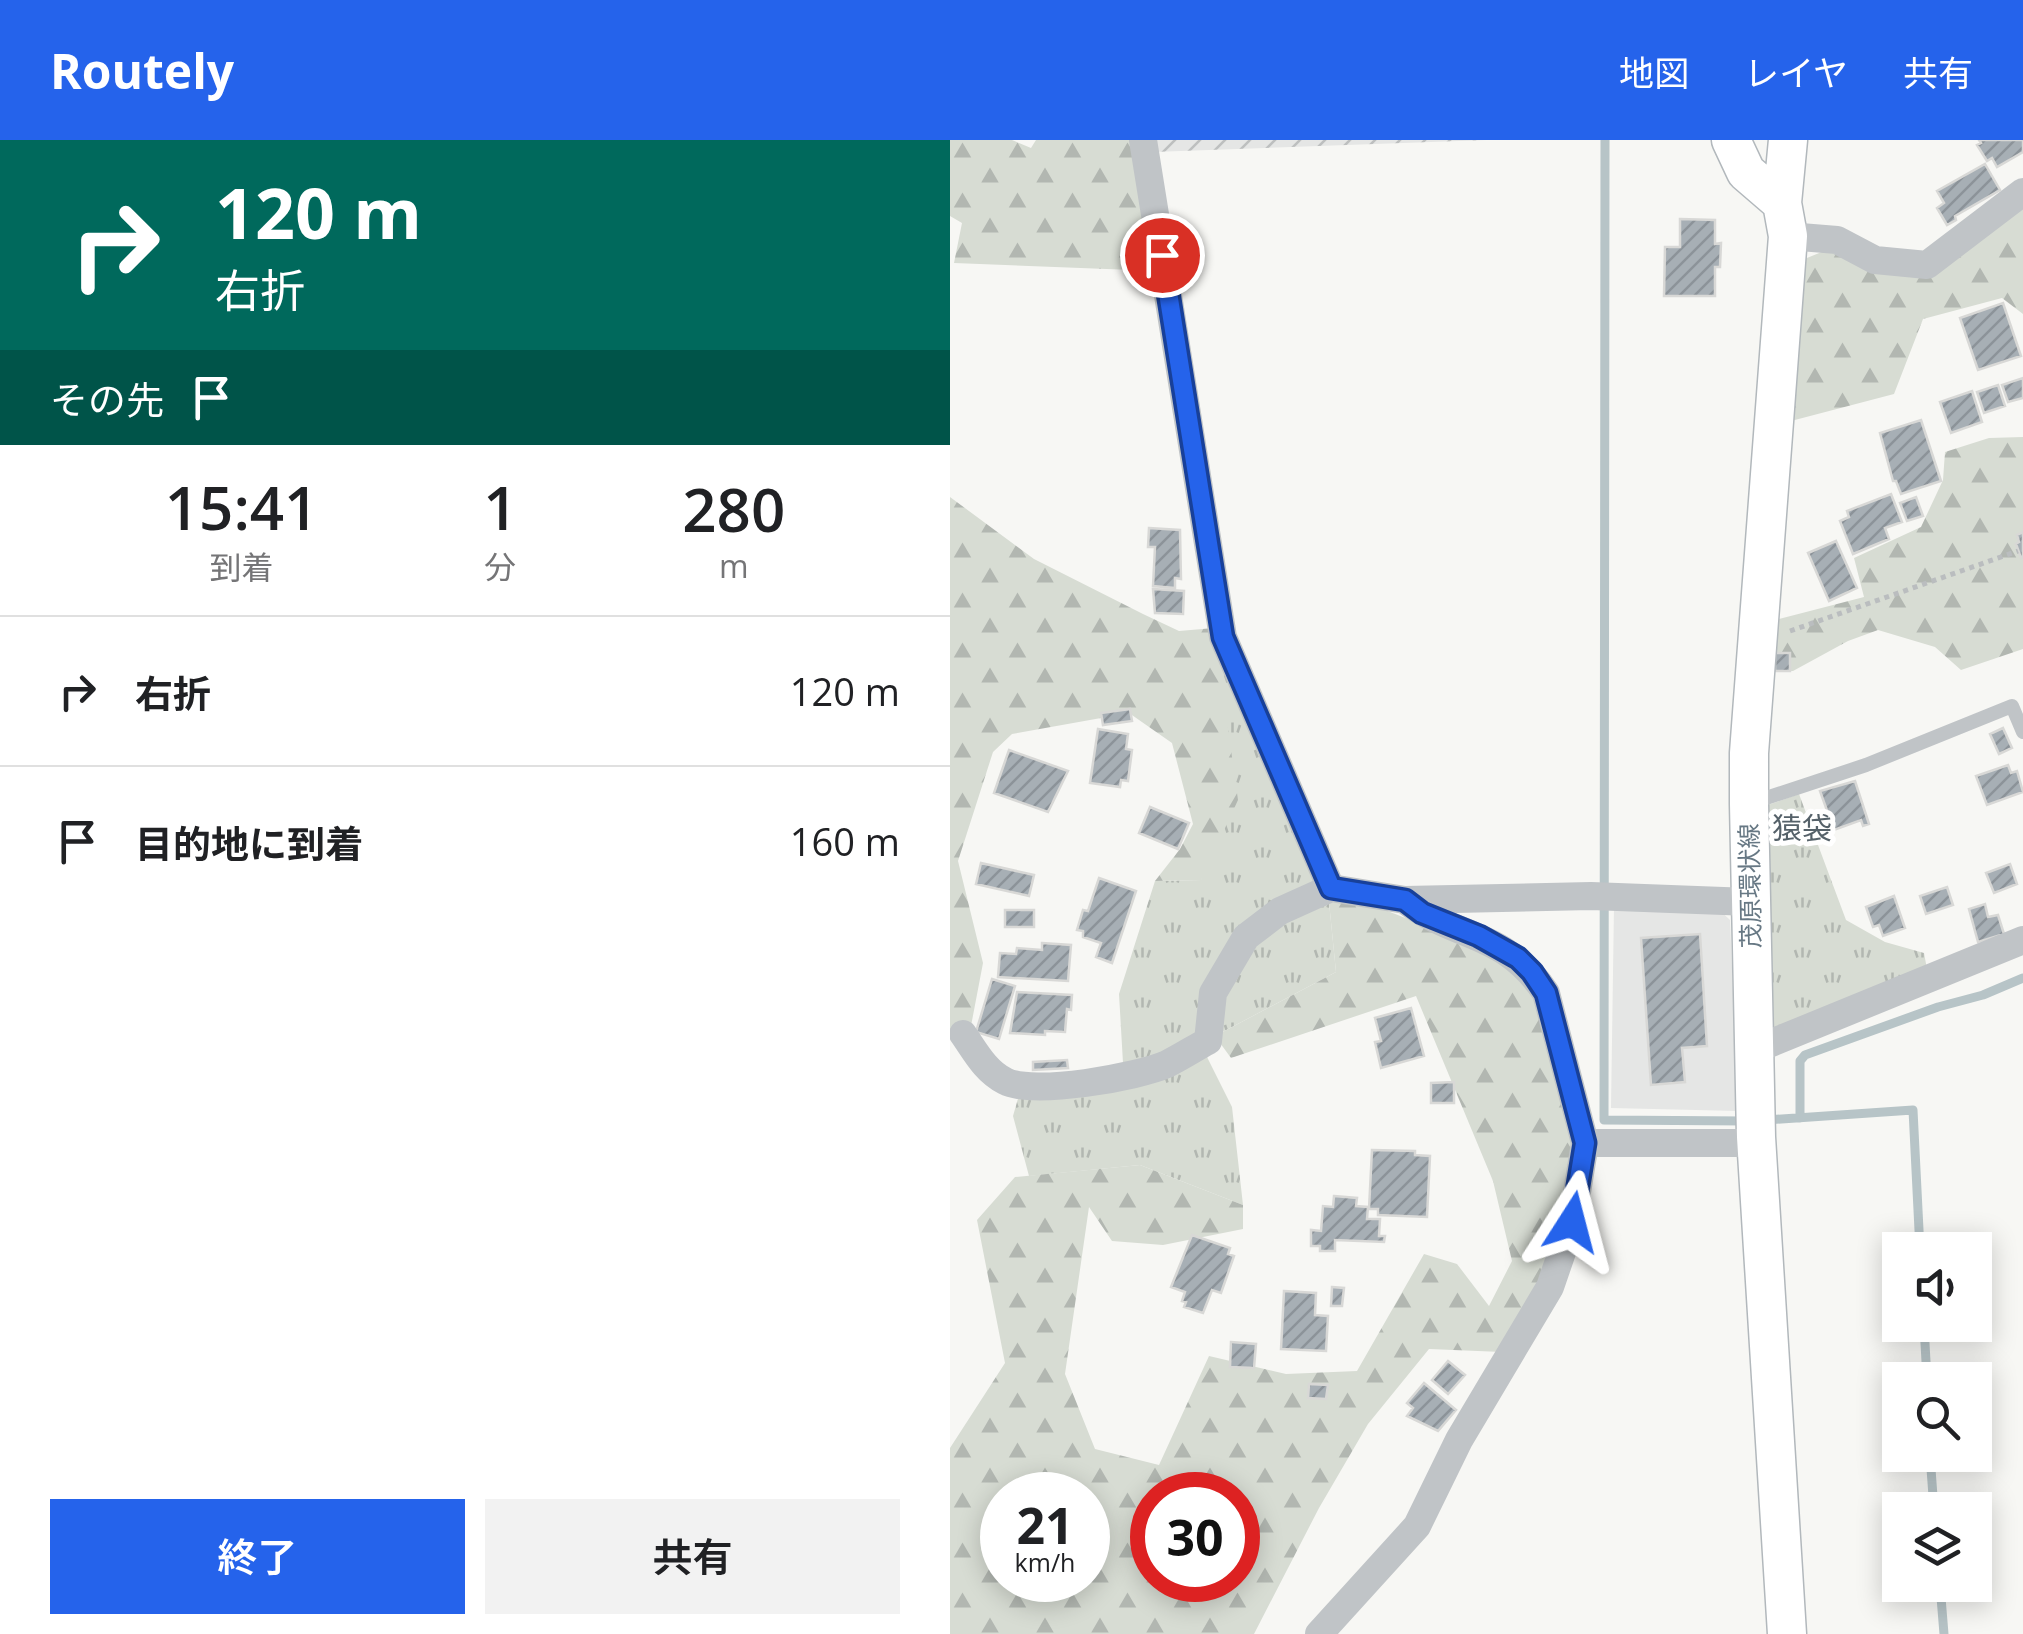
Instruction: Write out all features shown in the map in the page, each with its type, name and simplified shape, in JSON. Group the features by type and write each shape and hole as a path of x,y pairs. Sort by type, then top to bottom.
{"main road":[{"path":"1731,140 1746,172 1785,219"},
{"name":"茂原環状線","path":"1787,1634 1756,1128 1749,804 1788,140"}],"street":[{"path":"1143,140 1223,637 1331,888"},
{"path":"1785,219 1875,260 1927,266 2023,192"},
{"path":"963,1034 985,1066 1005,1081 1021,1086 1061,1087 1164,1066 1208,1040 1214,993 1246,936 1280,910 1331,888 1405,900 1604,896 1750,902"},
{"path":"1319,1634 1417,1526 1459,1440 1550,1287 1572,1222 1585,1143 1546,993 1532,972 1518,958 1479,936 1422,913 1405,900"},
{"path":"1754,1050 2023,940"},
{"path":"1585,1143 1756,1128"}],"lane":[{"path":"1749,804 1866,765 2012,706 2023,732"}],"path":[{"path":"1758,642 2018,550"}],"shaded area":[{"path":"1151,140 1487,140 1153,152"},
{"path":"1614,906 1716,907 1730,920 1738,1111 1611,1108"}],"green space":[{"path":"950,140 1012,140 1031,148 1036,140 1136,140 1158,271 954,263 962,223 950,216"},
{"path":"2023,202 2023,314 2002,298 1923,319 1894,394 1791,421 1802,260 1829,249 1918,276"},
{"path":"2023,437 2023,649 1961,670 1935,647 1878,630 1848,641 1793,671 1772,671 1775,620 1864,597 1854,558 1921,527 1943,480 1945,452 1989,438"},
{"path":"950,497 1034,559 1143,614 1179,631 1214,628 1238,800 1201,880 1155,881 1180,849 1193,824 1172,743 1129,713 1012,734 993,752 958,861 983,963 971,1026 950,1029"},
{"path":"1217,649 1318,876 1313,887 1269,910 1194,1041 1170,1052 1123,1063 1119,994 1155,881 1201,880"},
{"path":"1799,794 1846,920 1885,942 1924,953 1927,969 1767,1032 1762,807"},
{"path":"1329,902 1336,972 1215,1036 1219,995 1243,959 1272,929"},
{"path":"1329,902 1367,903 1444,933 1533,981 1578,1142 1545,1280 1502,1352 1429,1349 1368,1424 1254,1634 950,1634 950,1448 1005,1363 977,1220 1015,1177 1140,1165 1243,1205 1243,1229 1163,1245 1112,1241 1089,1207 1065,1374 1095,1449 1159,1465 1209,1356 1286,1374 1357,1371 1424,1254 1457,1264 1489,1306 1512,1261 1493,1181 1416,996 1231,1058 1215,1036 1336,972"},
{"path":"1207,1057 1232,1107 1243,1205 1140,1165 1029,1176 1013,1116 1019,1095"}],"building":[{"path":"1979,140 2023,140 2023,152 1997,167 1992,158 1987,161 1977,145"},
{"path":"1985,164 2000,190 1955,216 1956,220 1947,225 1937,208 1944,203 1937,191"},
{"path":"1680,219 1715,220 1715,244 1721,243 1720,267 1715,267 1715,296 1664,296 1665,247 1680,247"},
{"path":"2003,303 2021,356 1978,370 1960,318"},
{"path":"2023,378 2023,398 2008,402 2002,385"},
{"path":"1998,385 2005,406 1984,413 1977,392"},
{"path":"1972,391 1982,422 1951,433 1940,402"},
{"path":"1921,420 1941,481 1901,494 1893,481 1880,433"},
{"path":"1891,494 1902,522 1885,528 1889,539 1853,554 1840,521 1849,517 1847,511"},
{"path":"1916,497 1923,516 1907,521 1900,503"},
{"path":"1149,528 1180,530 1181,579 1175,578 1175,588 1153,586 1155,547 1148,547"},
{"path":"2023,532 2021,558 2016,544 2017,535"},
{"path":"1836,541 1857,588 1829,601 1808,553"},
{"path":"1153,589 1184,591 1183,614 1155,613"},
{"path":"1775,653 1790,653 1790,671 1775,671"},
{"path":"1130,709 1132,721 1103,725 1101,713"},
{"path":"2003,728 2012,748 1999,754 1990,734"},
{"path":"1098,729 1128,734 1126,749 1132,750 1128,781 1121,780 1120,787 1090,783"},
{"path":"1009,750 1068,771 1048,812 994,793"},
{"path":"2008,765 2011,773 2017,771 2023,792 1987,805 1976,776"},
{"path":"1855,781 1869,824 1863,826 1861,820 1834,830 1820,791"},
{"path":"1150,807 1189,823 1178,849 1139,833"},
{"path":"981,863 1034,875 1029,896 976,884"},
{"path":"2010,864 2017,884 1994,893 1986,873"},
{"path":"1099,878 1136,891 1112,963 1096,957 1101,943 1083,937 1083,931 1077,930"},
{"path":"1947,887 1953,905 1926,914 1920,896"},
{"path":"1894,896 1905,928 1883,936 1879,925 1873,927 1866,907"},
{"path":"1985,904 1988,917 1998,915 2004,934 1978,942 1969,909"},
{"path":"1005,910 1034,910 1034,927 1005,927"},
{"path":"1700,934 1707,1046 1682,1048 1685,1082 1651,1085 1641,938"},
{"path":"1042,943 1071,945 1068,981 998,977 1000,953 1016,954 1017,948 1042,950"},
{"path":"992,979 1015,986 999,1039 976,1032"},
{"path":"1017,992 1072,995 1065,1032 1010,1033"},
{"path":"1411,1008 1424,1056 1381,1068 1375,1042 1381,1041 1375,1018"},
{"path":"1067,1060 1068,1068 1033,1070 1033,1062"},
{"path":"1454,1082 1454,1103 1431,1103 1431,1083"},
{"path":"1372,1150 1415,1151 1415,1155 1430,1156 1427,1217 1378,1215 1378,1209 1369,1209"},
{"path":"1334,1196 1357,1198 1356,1206 1368,1207 1367,1219 1380,1219 1379,1236 1385,1236 1384,1242 1335,1240 1335,1251 1320,1251 1320,1246 1311,1246 1311,1230 1321,1231 1323,1206 1333,1207"},
{"path":"1192,1235 1230,1248 1228,1254 1234,1256 1221,1293 1212,1290 1203,1313 1184,1307 1185,1292 1171,1287"},
{"path":"1332,1287 1344,1288 1342,1306 1331,1306"},
{"path":"1284,1291 1316,1293 1315,1315 1328,1316 1326,1351 1281,1349"},
{"path":"1231,1342 1256,1344 1254,1368 1230,1367"},
{"path":"1448,1361 1465,1375 1448,1394 1432,1380"},
{"path":"1424,1383 1456,1410 1438,1431 1407,1416 1413,1408 1407,1403"},
{"path":"1309,1384 1328,1385 1326,1399 1308,1398"}],"waterway":[{"path":"1605,140 1604,1120 1746,1121"},
{"path":"1800,1118 1800,1061 1805,1055 2023,978"},
{"path":"1766,1120 1913,1110 1919,1232"},
{"path":"1925,1342 1926,1362"},
{"path":"1931,1472 1933,1492"},
{"path":"1941,1602 1944,1634"}],"district":[{"name":"猿袋","path":"1802,829"}],"route":[{"path":"1162,255 1223,637 1331,888 1405,900 1422,913 1479,936 1518,958 1546,993 1585,1143 1572,1222"}]}
